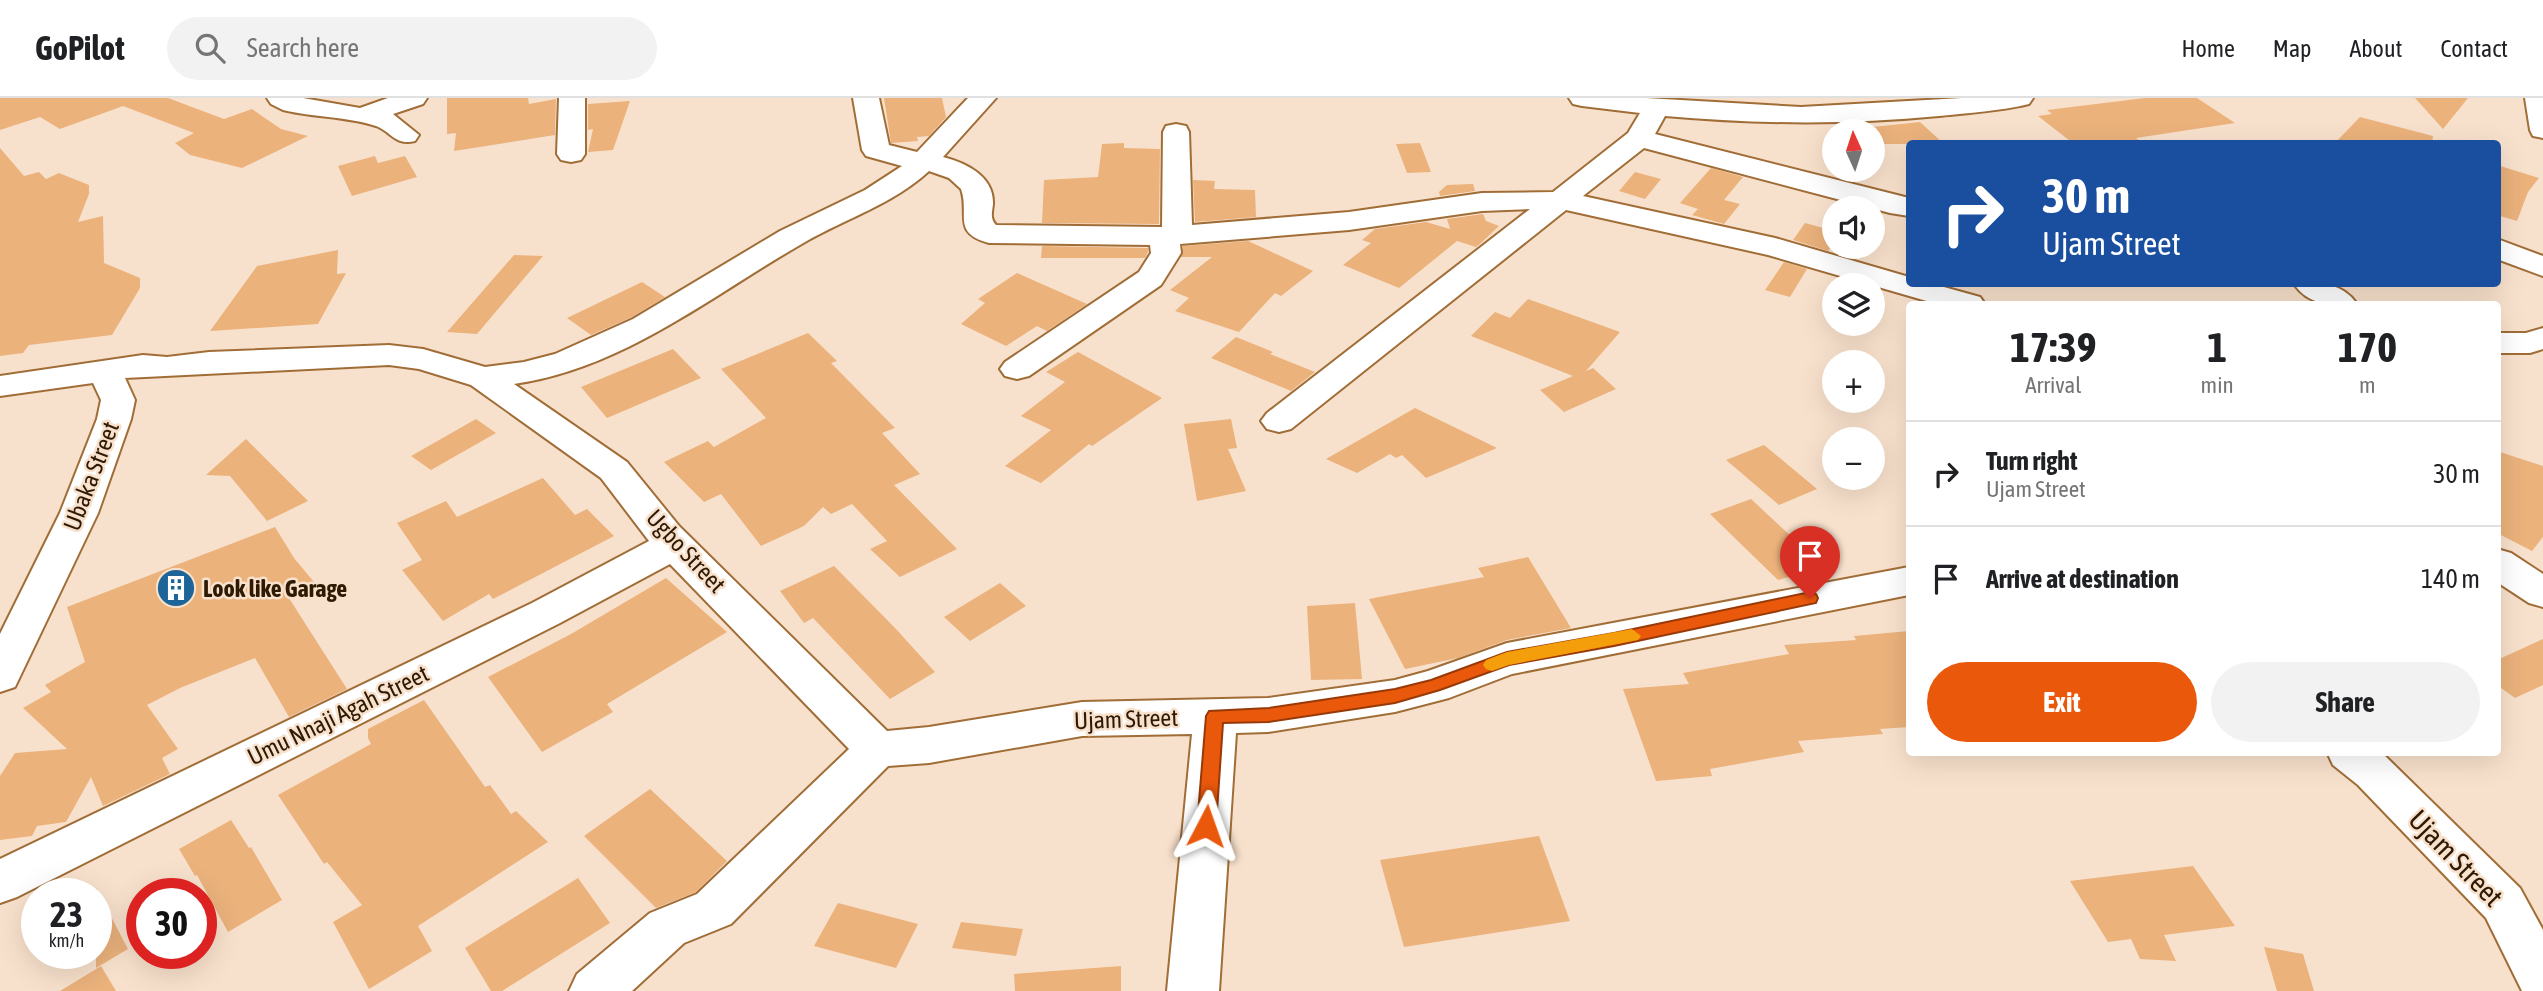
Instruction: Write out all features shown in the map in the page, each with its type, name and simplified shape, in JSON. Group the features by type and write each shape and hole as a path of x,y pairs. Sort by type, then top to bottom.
{"street":[{"path":"280,98 292,104 364,115 391,124 405,135"},
{"path":"364,115 414,98"},
{"path":"571,154 572,98"},
{"path":"866,98 876,150 956,170 978,188 980,197 976,221 978,226 989,234 1170,235 1349,221 1482,202 1561,200 1775,247 1906,285"},
{"path":"484,378 508,376 564,363 621,339 793,235 898,183 923,163 954,109 983,98"},
{"path":"1582,98 1656,109 1838,116 1985,104 2020,98"},
{"path":"2538,98 2543,130"},
{"path":"1279,421 1639,138 1656,109"},
{"path":"1017,369 1150,278 1166,253 1170,235 1176,132"},
{"path":"1639,138 1906,207"},
{"path":"2501,250 2543,267"},
{"path":"1911,287 1959,301"},
{"path":"2501,342 2530,343 2543,338"},
{"name":"Ugbo Street","path":"106,370 143,365 167,367 209,362 389,355 422,359 484,378 614,470 674,545 877,749"},
{"path":"0,386 106,370"},
{"name":"Ubaka Street","path":"0,676 79,513 114,419 118,400 106,370"},
{"name":"Umu Nnaji Agah Street","path":"0,882 546,613 674,545"},
{"path":"2501,566 2543,593"},
{"name":"Ujam Street","path":"877,749 929,746 1082,719 1269,715 1395,696 1434,686 1507,659 1906,582"},
{"path":"1193,991 1215,716"},
{"path":"595,991 667,928 714,909 877,749"},
{"name":"Ujam Street","path":"2354,756 2374,772 2503,903 2543,980"}],"building":[{"path":"0,98 168,98 224,119 252,109 281,129 308,136 242,168 190,155 175,143 194,133 123,106 60,129 40,117 0,130"},
{"path":"447,98 528,98 529,104 556,99 555,135 454,151 456,133 447,134"},
{"path":"884,98 942,98 946,117 929,136 917,137 918,141 891,143"},
{"path":"2145,98 2197,98 2235,123 2136,138 2139,140 2069,140 2038,116 2052,114 2047,110"},
{"path":"2415,98 2468,98 2443,129"},
{"path":"630,101 613,150 588,152 593,129 588,130 588,104"},
{"path":"2360,117 2433,136 2432,140 2338,140"},
{"path":"1920,122 1940,140 1906,140 1906,144 1885,144 1885,126"},
{"path":"1124,143 1124,148 1160,149 1159,224 1042,223 1044,180 1098,177 1102,144"},
{"path":"1420,143 1431,172 1407,173 1396,144"},
{"path":"0,148 24,176 39,172 46,179 59,173 89,185 89,194 78,222 103,216 104,263 140,278 140,288 112,335 29,345 23,353 0,356"},
{"path":"375,156 378,163 405,156 417,177 352,196 338,166"},
{"path":"2501,166 2539,178 2528,192 2517,221 2501,216"},
{"path":"1711,168 1743,177 1724,200 1740,204 1724,224 1692,215 1698,209 1680,203"},
{"path":"1635,172 1661,179 1645,199 1619,191"},
{"path":"1193,180 1215,181 1214,189 1255,190 1256,217 1195,222"},
{"path":"1473,184 1475,191 1440,196 1439,192 1447,185"},
{"path":"1483,214 1486,221 1499,226 1480,244 1476,247 1457,241 1399,288 1343,265 1371,243 1362,240 1375,229 1426,222 1450,229 1447,219"},
{"path":"1805,223 1822,228 1822,249 1793,240"},
{"path":"1248,241 1313,271 1281,296 1275,293 1239,332 1175,311 1189,298 1170,290 1212,257 1181,257 1183,246"},
{"path":"1042,246 1148,248 1148,252 1145,258 1041,258"},
{"path":"338,250 337,274 346,273 318,324 210,331 257,266"},
{"path":"514,255 543,256 477,334 447,332"},
{"path":"1784,262 1807,269 1790,297 1765,290"},
{"path":"1017,273 1087,304 1047,331 1037,326 1006,346 961,324 985,303 978,299"},
{"path":"642,282 665,297 632,317 591,335 567,318"},
{"path":"1528,299 1620,332 1586,371 1593,368 1616,389 1564,412 1540,390 1573,376 1471,336 1495,312 1510,318"},
{"path":"808,333 837,361 831,363 895,428 882,433 920,474 894,485 957,549 900,577 870,549 887,541 852,504 831,514 823,507 804,526 761,546 721,494 704,502 664,462 708,441 714,447 766,418 721,369"},
{"path":"1236,337 1315,372 1291,391 1211,358"},
{"path":"673,349 701,378 607,418 581,387"},
{"path":"1078,352 1162,398 1092,446 1089,444 1041,483 1005,466 1051,430 1021,416 1065,382 1046,372"},
{"path":"1415,408 1497,448 1426,478 1402,455 1396,458 1390,454 1357,473 1326,459"},
{"path":"476,419 496,433 431,470 411,456"},
{"path":"1231,419 1237,448 1228,449 1246,491 1197,501 1184,424"},
{"path":"246,439 308,501 267,521 230,476 206,475"},
{"path":"1764,445 1817,489 1779,505 1726,460"},
{"path":"2501,452 2543,466 2543,537 2532,551 2501,535"},
{"path":"543,478 575,515 587,509 614,536 493,599 489,594 443,621 402,570 422,560 397,523 446,501 457,517"},
{"path":"1751,499 1824,567 1778,580 1710,514"},
{"path":"275,527 294,558 314,582 287,595 347,689 289,717 255,658 180,688 147,705 178,749 162,758 170,774 103,806 91,777 66,822 37,826 32,836 0,840 0,776 15,753 67,749 23,708 51,692 45,685 85,662 67,607"},
{"path":"1528,557 1571,628 1507,640 1458,658 1405,669 1369,599 1484,577 1478,568"},
{"path":"834,566 935,672 890,699 813,618 804,623 780,591"},
{"path":"666,578 727,632 607,704 613,712 542,752 488,677 571,634"},
{"path":"1000,583 1026,606 970,641 944,617"},
{"path":"1355,603 1362,679 1311,680 1307,606"},
{"path":"1906,631 1906,727 1880,729 1883,734 1798,741 1804,752 1710,769 1712,776 1656,781 1623,689 1689,684 1683,673 1789,654 1784,645 1856,640 1854,636"},
{"path":"2543,639 2543,685 2515,698 2501,688 2501,658"},
{"path":"424,700 485,787 490,785 511,814 516,811 548,842 418,926 432,951 369,989 333,922 362,905 327,862 324,864 278,795 371,744 368,729"},
{"path":"650,789 727,861 696,892 656,908 584,836"},
{"path":"231,820 249,848 251,847 282,900 228,932 217,912 217,878 195,876 179,849"},
{"path":"1539,836 1570,921 1404,947 1380,860"},
{"path":"2193,866 2235,926 2164,935 2176,961 2140,959 2131,939 2108,942 2070,881"},
{"path":"578,878 610,923 502,991 491,991 465,948"},
{"path":"838,903 918,924 896,968 814,946"},
{"path":"112,918 126,945 126,950 112,958"},
{"path":"961,922 1023,929 1016,956 952,948"},
{"path":"2264,947 2303,954 2314,991 2277,991"},
{"path":"1121,966 1121,991 1015,991 1014,974"},
{"path":"96,969 103,969 116,991 60,991"}],"slow traffic":[{"path":"1492,665 1507,659 1632,636"}],"place":[{"name":"Look like Garage","path":"176,588"}],"route":[{"path":"1206,826 1215,716 1269,715 1395,696 1434,686 1507,659 1614,640 1810,598"}]}
